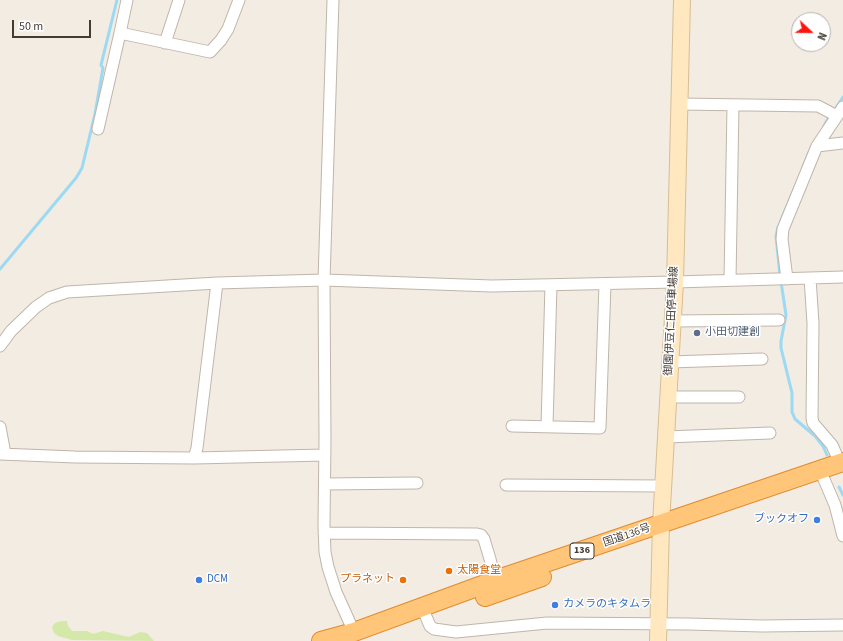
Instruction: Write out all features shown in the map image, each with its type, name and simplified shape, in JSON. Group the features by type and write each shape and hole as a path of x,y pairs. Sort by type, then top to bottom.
{"highway":[{"name":"国道136号","path":"321,641 355,636 822,475 842,466"},
{"name":"国道136号","path":"424,612 495,580 661,530"}],"main road":[{"name":"御園伊豆仁田停車場線","path":"658,641 661,530 675,282 682,0"}],"street":[{"path":"98,129 127,0"},
{"path":"165,43 179,0"},
{"path":"120,33 210,52 221,40 228,29 239,0"},
{"path":"333,0 324,280 324,533 328,568 336,592 355,636"},
{"path":"679,104 818,106 840,111 817,146 782,234 787,279"},
{"path":"730,280 733,105"},
{"path":"817,146 843,143"},
{"path":"0,346 11,331 36,307 49,298 58,294 81,291 217,283 324,280 492,286 843,277"},
{"path":"810,278 813,329 812,418 813,423 832,445 842,466"},
{"path":"194,458 217,283"},
{"path":"512,426 600,428 605,284"},
{"path":"547,426 550,285"},
{"path":"673,321 779,320"},
{"path":"670,362 762,359"},
{"path":"668,397 739,397"},
{"path":"0,427 2,454 75,457 194,458 325,455"},
{"path":"666,436 770,433"},
{"path":"822,475 835,505 843,536"},
{"path":"325,484 417,484"},
{"path":"506,485 664,486"},
{"path":"324,533 481,535 484,539 495,580"},
{"path":"424,612 430,626 434,629 456,632 547,623 762,626 843,625"}],"green space":[{"path":"67,621 68,626 72,631 87,631 93,634 103,631 129,637 140,632 147,633 154,641 72,640 58,636 54,633 52,627 55,623"}],"waterway":[{"path":"0,269 76,178 82,168 95,114 103,68 101,65 117,0"},
{"path":"834,111 843,97"},
{"path":"824,126 830,115"},
{"path":"803,167 809,152"},
{"path":"781,220 795,187"},
{"path":"778,227 776,236 786,315 781,348 792,393 792,412 795,419 815,436 823,446 827,455"},
{"path":"839,487 843,495"}],"place":[{"name":"小田切建創","path":"697,333"},
{"name":"ブックオフ","path":"817,520"},
{"name":"太陽食堂","path":"449,571"},
{"name":"DCM","path":"199,580"},
{"name":"プラネット","path":"403,580"},
{"name":"カメラのキタムラ","path":"555,605"}]}
